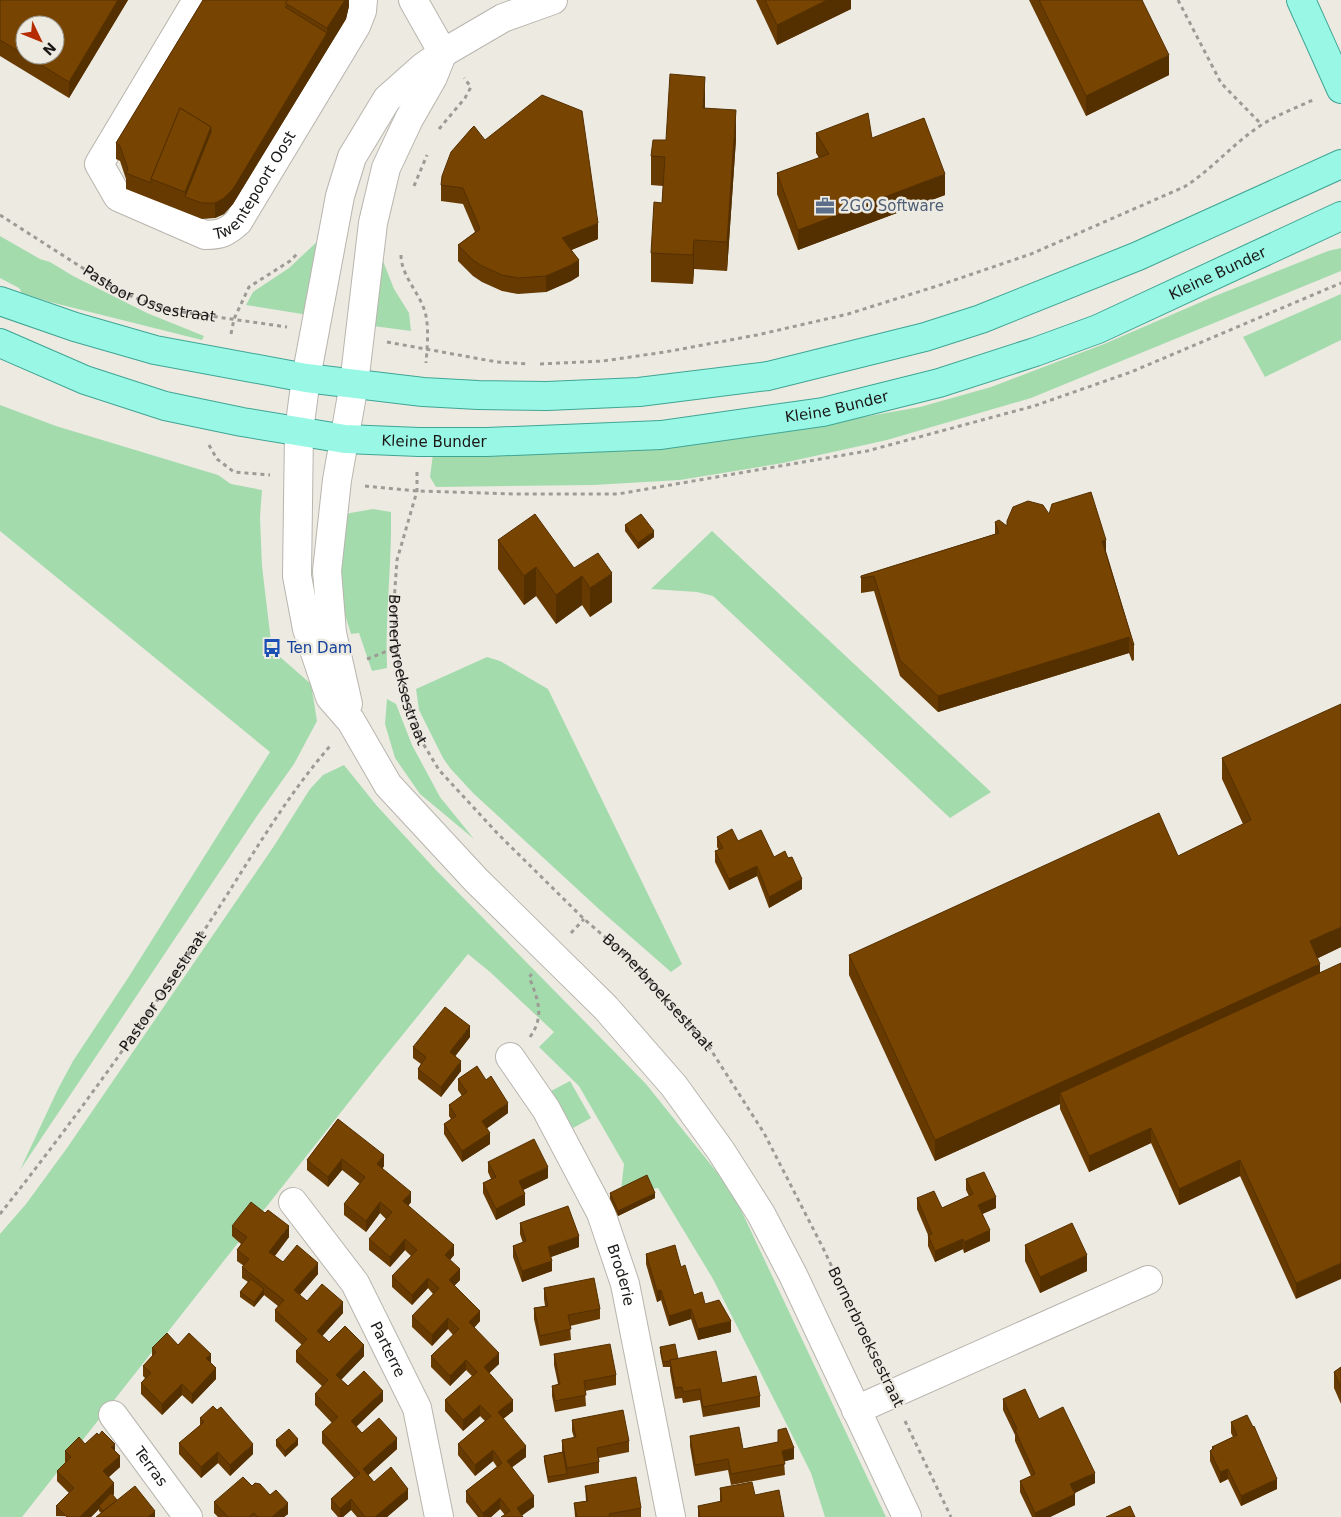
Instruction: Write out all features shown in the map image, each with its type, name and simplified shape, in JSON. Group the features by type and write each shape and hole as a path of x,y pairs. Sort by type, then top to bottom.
{"main road":[{"path":"1301,0 1341,88"},
{"path":"0,301 75,327 155,350 306,378 423,392 478,395 547,396 639,392 768,376 925,337 981,319 1138,256 1341,164"},
{"name":"Kleine Bunder","path":"299,431 345,439 487,442 661,435 822,412 939,383 1035,352 1098,329 1341,216"},
{"path":"0,343 93,383 165,406 299,431"}],"street":[{"name":"Twentepoort Oost","path":"197,0 99,164 118,197 205,234 215,235 228,231 238,222 356,26 362,11 363,0"},
{"path":"413,0 443,53"},
{"path":"553,0 503,18 423,67 387,99 352,157 340,196 306,378 299,431 297,576 308,628 330,697 351,721 388,785 476,880 606,1008 674,1086 720,1151 761,1214 907,1517"},
{"path":"351,721 346,688 332,632 327,571 337,480 354,384 373,223 386,168 409,118 443,53"},
{"name":"Broderie","path":"510,1056 546,1109 601,1213 625,1284 671,1517"},
{"name":"Parterre","path":"293,1202 355,1283 417,1408 439,1517"},
{"path":"856,1410 1148,1280"},
{"name":"Terras","path":"114,1415 188,1517"}],"path":[{"path":"1178,0 1221,84 1262,125"},
{"path":"437,132 465,98 471,87 443,53"},
{"path":"360,338 497,362 536,364 603,361 665,352 848,314 1031,254 1184,187 1202,176 1262,125 1341,88"},
{"path":"414,186 429,150"},
{"name":"Pastoor Ossestraat","path":"0,215 120,292 168,310 315,332"},
{"path":"225,364 234,319 249,287 290,260 302,249"},
{"path":"401,251 401,260 426,316 427,349 423,392"},
{"path":"209,445 215,416"},
{"name":"Bornerbroeksestraat","path":"419,442 417,491 397,560 394,602 395,648 408,706 421,740 439,770 504,841 584,920 628,956 709,1047 764,1133 823,1248 951,1517"},
{"path":"364,660 395,648"},
{"name":"Pastoor Ossestraat","path":"0,1214 108,1072 199,939 260,840 317,761"}],"green space":[{"path":"0,236 40,259 50,262 73,276 147,313 204,336 202,340 50,302 22,293 19,288 0,278"},
{"path":"320,239 308,315 246,305 253,292 289,268"},
{"path":"1341,248 1341,271 1031,398 887,440 783,463 680,480 593,485 436,487 430,477 433,454 818,425 920,407 991,387 1104,344 1215,296 1328,251"},
{"path":"381,256 394,289 409,313 411,331 373,326"},
{"path":"1341,294 1341,340 1265,377 1243,337"},
{"path":"0,405 56,426 218,475 231,484 262,490 260,517 262,566 272,650 311,684 317,721 294,764 257,816 20,1170 73,1061 128,978 270,752 0,531"},
{"path":"373,509 391,512 391,532 387,668 372,671 359,633 351,634 338,592 340,518 350,513"},
{"path":"712,531 991,792 950,818 713,596 697,592 651,589"},
{"path":"487,657 500,661 548,689 682,964 671,972 600,910 473,793 443,758 419,710 416,689"},
{"path":"387,699 396,704 412,745 440,797 474,839 420,794 395,758 385,724"},
{"path":"344,765 377,806 435,869 646,1084 732,1191 886,1517 825,1517 811,1473 713,1279 658,1188 636,1192 620,1199 624,1164 579,1086 539,1047 554,1032 468,954 22,1517 0,1517 0,1234 26,1204 67,1148 274,846 310,789 323,775"},
{"path":"570,1081 591,1118 573,1128 551,1091"}],"building":[{"path":"0,0 118,0 69,82 41,65 65,65 65,15 15,15 15,49 0,40"},
{"path":"203,0 288,0 285,3 288,4 285,7 327,33 233,189 224,198 215,203 202,203 185,197 211,132 211,127 180,108 151,183 126,173 128,169 120,146 116,143"},
{"path":"288,0 345,0 327,28 285,3"},
{"path":"765,0 827,0 777,25"},
{"path":"1039,0 1142,0 1169,55 1086,96"},
{"path":"670,74 705,77 703,108 736,110 727,242 694,240 693,255 651,253 654,202 662,203 665,157 651,156 653,140 666,140"},
{"path":"542,95 582,111 598,223 562,238 579,260 546,276 518,278 502,275 482,266 458,245 480,229 463,188 441,185 442,176 451,152 474,126 485,140"},
{"path":"180,108 211,127 185,192 151,179"},
{"path":"868,113 872,138 924,118 945,174 798,230 777,173 829,154 816,133"},
{"path":"1091,492 1106,540 1102,541 1134,645 1132,645 1129,637 938,696 900,660 874,576 861,578 861,576 999,533 995,522 999,520 1007,526 1007,521 1013,507 1028,501 1043,505 1049,514 1052,504"},
{"path":"535,514 574,568 598,553 612,573 590,588 582,576 556,595 536,567 524,576 498,540"},
{"path":"641,514 654,531 638,543 625,525"},
{"path":"1341,704 1341,927 1310,941 1320,964 935,1140 849,955 1159,813 1178,856 1251,820 1222,758"},
{"path":"732,829 738,841 761,830 774,857 785,851 788,858 792,857 802,879 769,897 757,866 729,879 715,851 723,848 717,837"},
{"path":"1341,963 1341,1263 1296,1283 1240,1160 1179,1189 1151,1128 1089,1156 1060,1093"},
{"path":"445,1007 470,1026 450,1052 461,1061 441,1087 418,1069 426,1057 413,1047"},
{"path":"477,1066 486,1080 491,1076 508,1103 482,1121 490,1133 462,1151 444,1124 456,1116 449,1105 467,1092 458,1079"},
{"path":"338,1119 384,1155 377,1164 411,1192 403,1201 454,1245 445,1255 460,1269 449,1280 480,1311 469,1322 499,1353 484,1367 513,1400 498,1412 526,1446 507,1461 534,1496 517,1508 523,1517 501,1517 510,1511 500,1498 483,1513 466,1491 502,1463 493,1450 475,1465 458,1444 491,1416 480,1405 463,1420 445,1400 477,1372 466,1360 450,1376 431,1356 459,1329 448,1318 432,1335 412,1316 439,1288 428,1278 412,1295 392,1276 417,1250 405,1239 390,1257 369,1239 392,1212 380,1202 366,1221 344,1204 365,1177 342,1159 328,1177 307,1160"},
{"path":"534,1139 548,1167 519,1181 525,1194 496,1209 483,1183 496,1177 488,1162"},
{"path":"984,1172 996,1197 978,1205 990,1230 964,1242 963,1239 935,1251 928,1235 932,1234 917,1198 934,1191 942,1208 973,1194 966,1179"},
{"path":"647,1175 655,1193 618,1211 610,1193"},
{"path":"251,1202 265,1213 268,1210 289,1226 269,1252 283,1262 297,1245 318,1263 294,1290 307,1301 322,1284 343,1302 317,1331 329,1342 345,1326 364,1345 336,1375 348,1386 364,1371 383,1391 351,1421 362,1433 379,1418 397,1438 363,1469 374,1482 391,1467 408,1489 375,1517 365,1517 351,1499 340,1509 331,1499 360,1473 322,1432 338,1417 315,1394 328,1380 296,1351 307,1339 275,1310 284,1300 242,1267 249,1259 237,1250 247,1237 232,1226"},
{"path":"568,1206 579,1236 548,1247 552,1261 522,1271 513,1246 526,1241 520,1223"},
{"path":"1072,1223 1087,1255 1040,1277 1025,1245"},
{"path":"675,1245 681,1267 685,1265 694,1295 702,1292 705,1304 719,1300 731,1321 698,1329 691,1309 669,1316 661,1290 657,1291 646,1254"},
{"path":"594,1278 600,1309 568,1315 571,1329 540,1336 534,1308 548,1306 544,1288"},
{"path":"251,1279 264,1289 254,1302 240,1292"},
{"path":"167,1333 178,1345 189,1333 211,1354 206,1358 216,1368 192,1394 182,1384 162,1404 141,1383 151,1373 143,1366 156,1352 152,1348"},
{"path":"610,1344 616,1375 584,1381 586,1395 555,1401 552,1386 560,1384 554,1354"},
{"path":"675,1344 678,1359 663,1362 660,1347"},
{"path":"716,1351 722,1383 756,1376 760,1396 703,1407 700,1389 683,1392 682,1387 675,1388 670,1360"},
{"path":"1341,1367 1341,1388 1334,1372"},
{"path":"1025,1389 1039,1419 1063,1407 1095,1473 1070,1484 1075,1494 1035,1513 1020,1481 1035,1474 1003,1399"},
{"path":"213,1406 217,1410 221,1407 253,1444 230,1465 218,1452 201,1467 179,1443 204,1422 200,1418"},
{"path":"623,1410 629,1441 597,1448 599,1462 567,1468 562,1440 576,1437 572,1420"},
{"path":"1247,1415 1254,1426 1277,1479 1241,1496 1228,1469 1220,1472 1210,1451 1214,1448 1212,1447 1237,1435 1231,1422"},
{"path":"739,1427 743,1449 778,1442 778,1430 786,1428 794,1448 782,1451 785,1464 731,1474 728,1459 695,1465 690,1436"},
{"path":"289,1429 298,1439 285,1451 276,1440"},
{"path":"102,1431 115,1444 111,1447 120,1456 103,1471 114,1483 80,1517 67,1517 56,1506 74,1488 57,1471 71,1457 65,1451 79,1437 85,1444"},
{"path":"563,1452 567,1474 548,1477 544,1456"},
{"path":"243,1477 252,1486 255,1483 260,1484 270,1495 276,1490 288,1503 272,1517 258,1517 254,1513 249,1517 228,1517 214,1502"},
{"path":"636,1477 641,1508 609,1514 610,1517 577,1517 574,1503 588,1501 585,1486"},
{"path":"752,1482 755,1495 779,1490 784,1517 700,1517 698,1506 722,1501 720,1488"},
{"path":"135,1486 155,1511 148,1517 96,1517"},
{"path":"111,1493 117,1500 103,1511 99,1506"},
{"path":"1130,1506 1135,1517 1106,1517"}],"place":[{"name":"2GO Software","path":"825,206"},
{"name":"Ten Dam","path":"272,648"}]}
